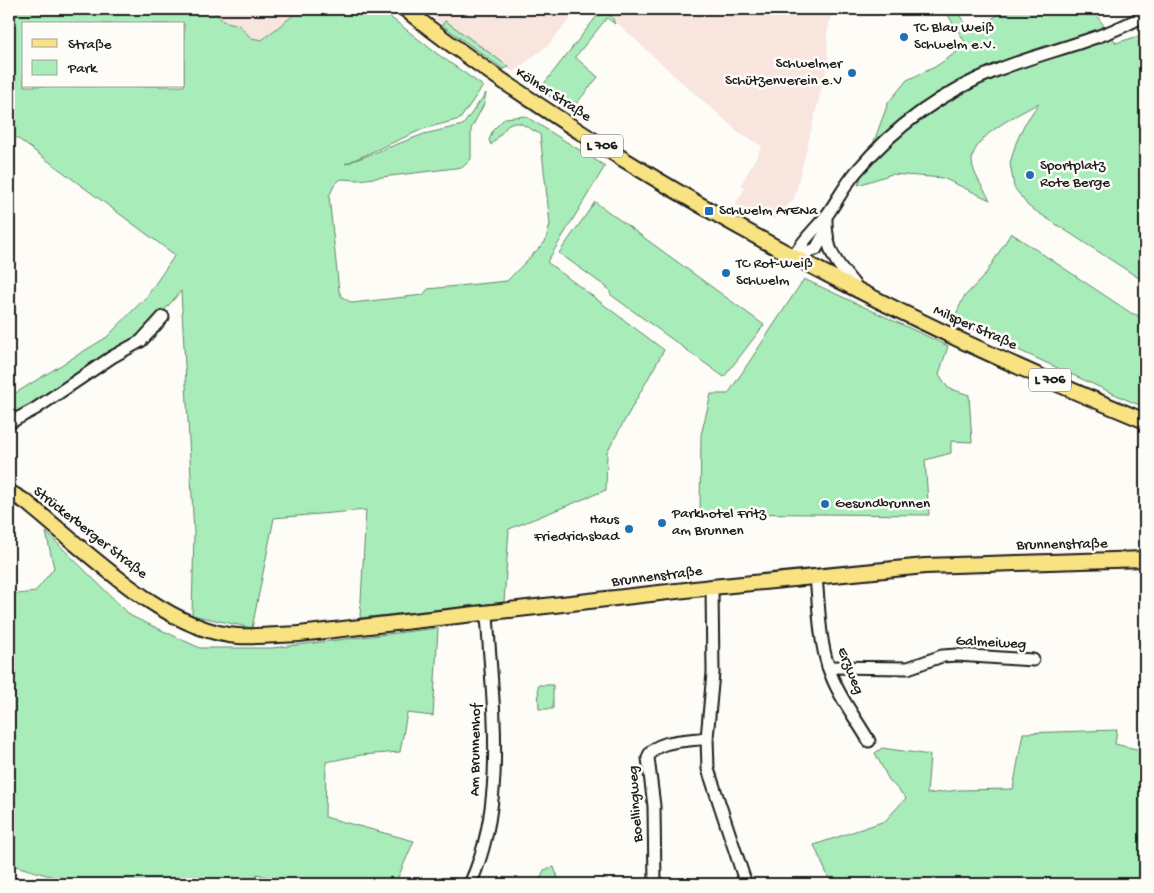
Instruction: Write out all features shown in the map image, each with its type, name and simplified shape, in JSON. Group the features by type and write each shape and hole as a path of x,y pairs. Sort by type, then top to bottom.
{"main road":[{"name":"Kölner Straße","path":"405,9 535,105 701,207 794,257"},
{"name":"Milsper Straße","path":"794,257 861,293 1057,383 1145,420"},
{"name":"Strückerberger Straße","path":"9,492 26,502 120,580 177,617"},
{"name":"Brunnenstraße","path":"177,617 194,625 238,636 299,634 712,587 934,566 1145,559"}],"street":[{"path":"794,257 808,235 826,216 856,172 886,141 919,113 954,88 1001,69 1112,30 1145,15"},
{"path":"826,216 826,231 833,258 861,293"},
{"path":"794,257 816,249 826,231"},
{"path":"9,423 35,409 112,357 141,341 163,317"},
{"name":"Erzweg","path":"816,577 824,650 828,667 848,707 869,741"},
{"path":"712,587 713,673 707,738 708,769 746,884"},
{"name":"Am Brunnenhof","path":"470,884 482,849 490,813 493,773 494,721 487,614"},
{"name":"Galmeiweg","path":"828,667 908,668 942,656 957,655 1034,660"},
{"name":"Boellingweg","path":"655,884 654,806 648,758 650,752 657,746 707,738"}],"shaded area":[{"path":"212,9 301,9 262,40 251,38 239,25 223,21"},
{"path":"440,9 578,9 548,45 513,72 441,24 433,17"},
{"path":"602,9 833,9 827,33 828,63 794,199 774,219 735,205 745,188 741,185 762,146 741,134"}],"green space":[{"path":"9,9 212,9 223,21 239,25 251,38 262,40 301,9 380,9 436,53 483,86 460,119 423,129 345,164 424,134 463,125 486,93 484,104 471,129 471,159 463,167 358,180 341,179 335,184 329,196 339,291 342,297 352,303 423,295 428,289 507,281 545,242 550,224 540,134 520,123 510,123 491,145 489,140 493,130 505,118 525,116 605,166 547,262 664,350 607,452 606,490 509,529 504,602 360,618 366,510 274,518 252,628 192,615 194,533 181,291 141,337 12,419 9,411 9,397 107,337 147,296 175,255 9,132"},
{"path":"944,9 955,9 972,33 1006,9 1092,9 1116,43 1145,34 1145,282 1028,206 1014,187 1010,163 1024,125 1039,103 989,133 975,151 972,160 974,170 990,200 943,178 892,174 858,185 888,103 907,80 935,67 967,45"},
{"path":"604,14 612,16 615,24 607,18 575,57 598,77 571,110 550,97 543,85 597,16"},
{"path":"445,21 509,67 503,69 442,25"},
{"path":"595,202 764,325 724,377 611,295 609,289 559,253"},
{"path":"1011,233 1131,313 1145,318 1145,406 1134,403 953,320 964,297 985,275"},
{"path":"804,279 948,346 939,374 948,388 969,395 972,442 951,441 951,453 925,460 929,515 700,513 701,435 711,394 728,394"},
{"path":"46,532 131,616 200,648 272,648 438,628 433,716 407,713 400,752 361,755 326,762 325,817 414,841 395,884 288,884 257,874 254,884 77,884 9,864 9,595 35,592 54,568"},
{"path":"538,685 553,685 553,709 539,709"},
{"path":"1117,730 1115,744 1145,751 1145,884 826,884 830,881 814,845 885,821 906,798 889,780 875,753 882,748 930,755 927,794 959,790 1013,789 1023,733"},
{"path":"554,867 560,884 538,884 544,870"}],"place":[{"name":"TC Blau Weiß Schwelm e.V.","path":"904,37"},
{"name":"Schwelmer Schützenverein e.V","path":"852,73"},
{"name":"Sportplatz Rote Berge","path":"1030,175"},
{"name":"Schwelm ArENa","path":"709,211"},
{"name":"TC Rot-Weiß Schwelm","path":"726,273"},
{"name":"Gesundbrunnen","path":"825,504"},
{"name":"Parkhotel Fritz am Brunnen","path":"662,523"},
{"name":"Haus Friedrichsbad","path":"629,529"}]}
